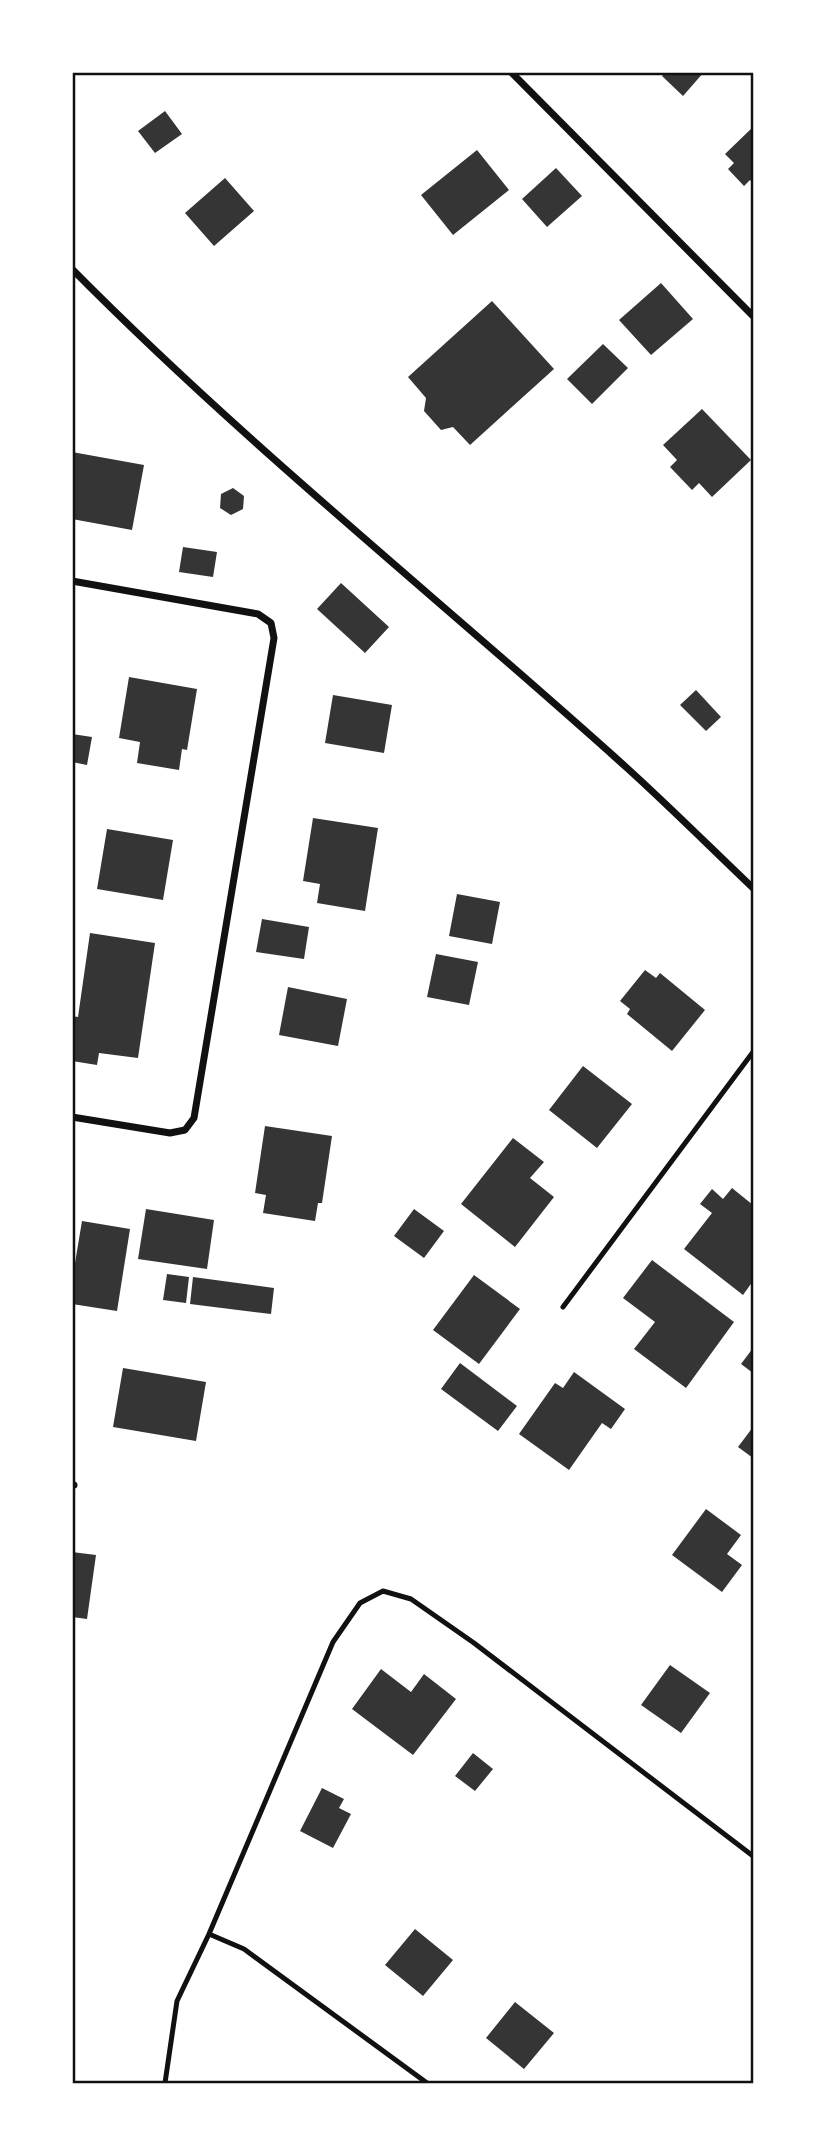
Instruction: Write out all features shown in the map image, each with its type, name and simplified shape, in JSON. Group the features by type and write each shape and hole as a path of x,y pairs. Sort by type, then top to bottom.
{"street":[{"path":"510,72 753,316"},
{"path":"72,269 123,321 340,517 628,768 753,888"},
{"path":"72,582 258,614 271,623 274,638 194,1118 185,1130 170,1133 72,1117"}],"lane":[{"path":"563,1307 753,1052"},
{"path":"165,2083 177,2001 209,1934 332,1642 360,1603 383,1591 411,1599 474,1643 753,1856"},
{"path":"209,1934 244,1949 426,2083"}],"building":[{"path":"666,72 704,72 683,96 662,76"},
{"path":"165,111 182,134 155,153 138,131"},
{"path":"753,127 753,183 750,180 744,186 728,169 734,163 725,154"},
{"path":"477,150 509,190 453,235 421,195"},
{"path":"556,168 582,196 547,227 522,199"},
{"path":"225,178 254,211 214,246 185,213"},
{"path":"661,283 693,319 651,355 619,320"},
{"path":"492,301 554,369 470,445 453,427 441,430 424,411 426,398 408,377"},
{"path":"603,344 628,368 592,404 567,379"},
{"path":"702,409 751,460 712,497 699,483 692,490 670,467 677,460 663,445"},
{"path":"72,452 144,465 132,530 72,519"},
{"path":"233,488 244,496 243,509 231,515 220,508 221,494"},
{"path":"183,547 217,552 213,577 179,572"},
{"path":"341,583 389,627 365,653 317,609"},
{"path":"129,677 197,689 187,750 182,749 179,770 137,763 140,742 119,738"},
{"path":"696,690 721,717 706,731 680,705"},
{"path":"333,695 392,705 384,753 325,743"},
{"path":"72,734 92,737 87,765 72,762"},
{"path":"313,818 378,828 365,911 317,903 320,884 303,881"},
{"path":"107,829 173,840 163,900 97,889"},
{"path":"457,894 500,902 492,944 449,936"},
{"path":"262,919 309,927 304,959 256,952"},
{"path":"90,933 155,943 138,1058 99,1053 97,1065 72,1061 72,1016 78,1017"},
{"path":"436,954 478,962 469,1005 427,997"},
{"path":"645,970 656,978 660,973 705,1010 672,1051 627,1014 630,1009 620,1001"},
{"path":"288,987 347,999 338,1046 279,1035"},
{"path":"583,1066 632,1104 597,1148 549,1110"},
{"path":"265,1126 332,1136 322,1203 318,1203 315,1221 263,1213 266,1195 255,1193"},
{"path":"513,1138 544,1162 530,1178 554,1197 515,1247 461,1204"},
{"path":"732,1188 753,1205 753,1281 743,1295 684,1249 712,1213 700,1204 712,1189 723,1199"},
{"path":"146,1209 214,1220 207,1269 138,1259"},
{"path":"414,1209 444,1231 424,1258 394,1236"},
{"path":"82,1221 130,1229 117,1311 72,1304 72,1281"},
{"path":"652,1260 734,1322 686,1388 634,1349 655,1322 623,1298"},
{"path":"167,1274 189,1277 186,1303 163,1300"},
{"path":"474,1275 520,1309 479,1364 433,1330"},
{"path":"193,1277 274,1288 271,1314 190,1304"},
{"path":"753,1348 753,1373 741,1364"},
{"path":"460,1363 517,1406 498,1431 441,1389"},
{"path":"123,1368 206,1382 196,1441 113,1427"},
{"path":"574,1372 625,1409 611,1429 602,1423 569,1470 519,1434 555,1383 563,1388"},
{"path":"753,1427 753,1458 738,1447"},
{"path":"706,1509 741,1535 727,1554 742,1565 722,1592 672,1555"},
{"path":"72,1552 96,1555 87,1619 72,1617"},
{"path":"670,1665 710,1693 681,1733 641,1705"},
{"path":"381,1669 411,1692 424,1674 456,1699 413,1755 352,1709"},
{"path":"473,1753 493,1769 475,1791 455,1776"},
{"path":"322,1788 344,1799 339,1808 351,1814 333,1848 300,1831"},
{"path":"415,1929 453,1960 423,1996 385,1965"},
{"path":"515,2002 554,2033 524,2069 486,2038"}]}
